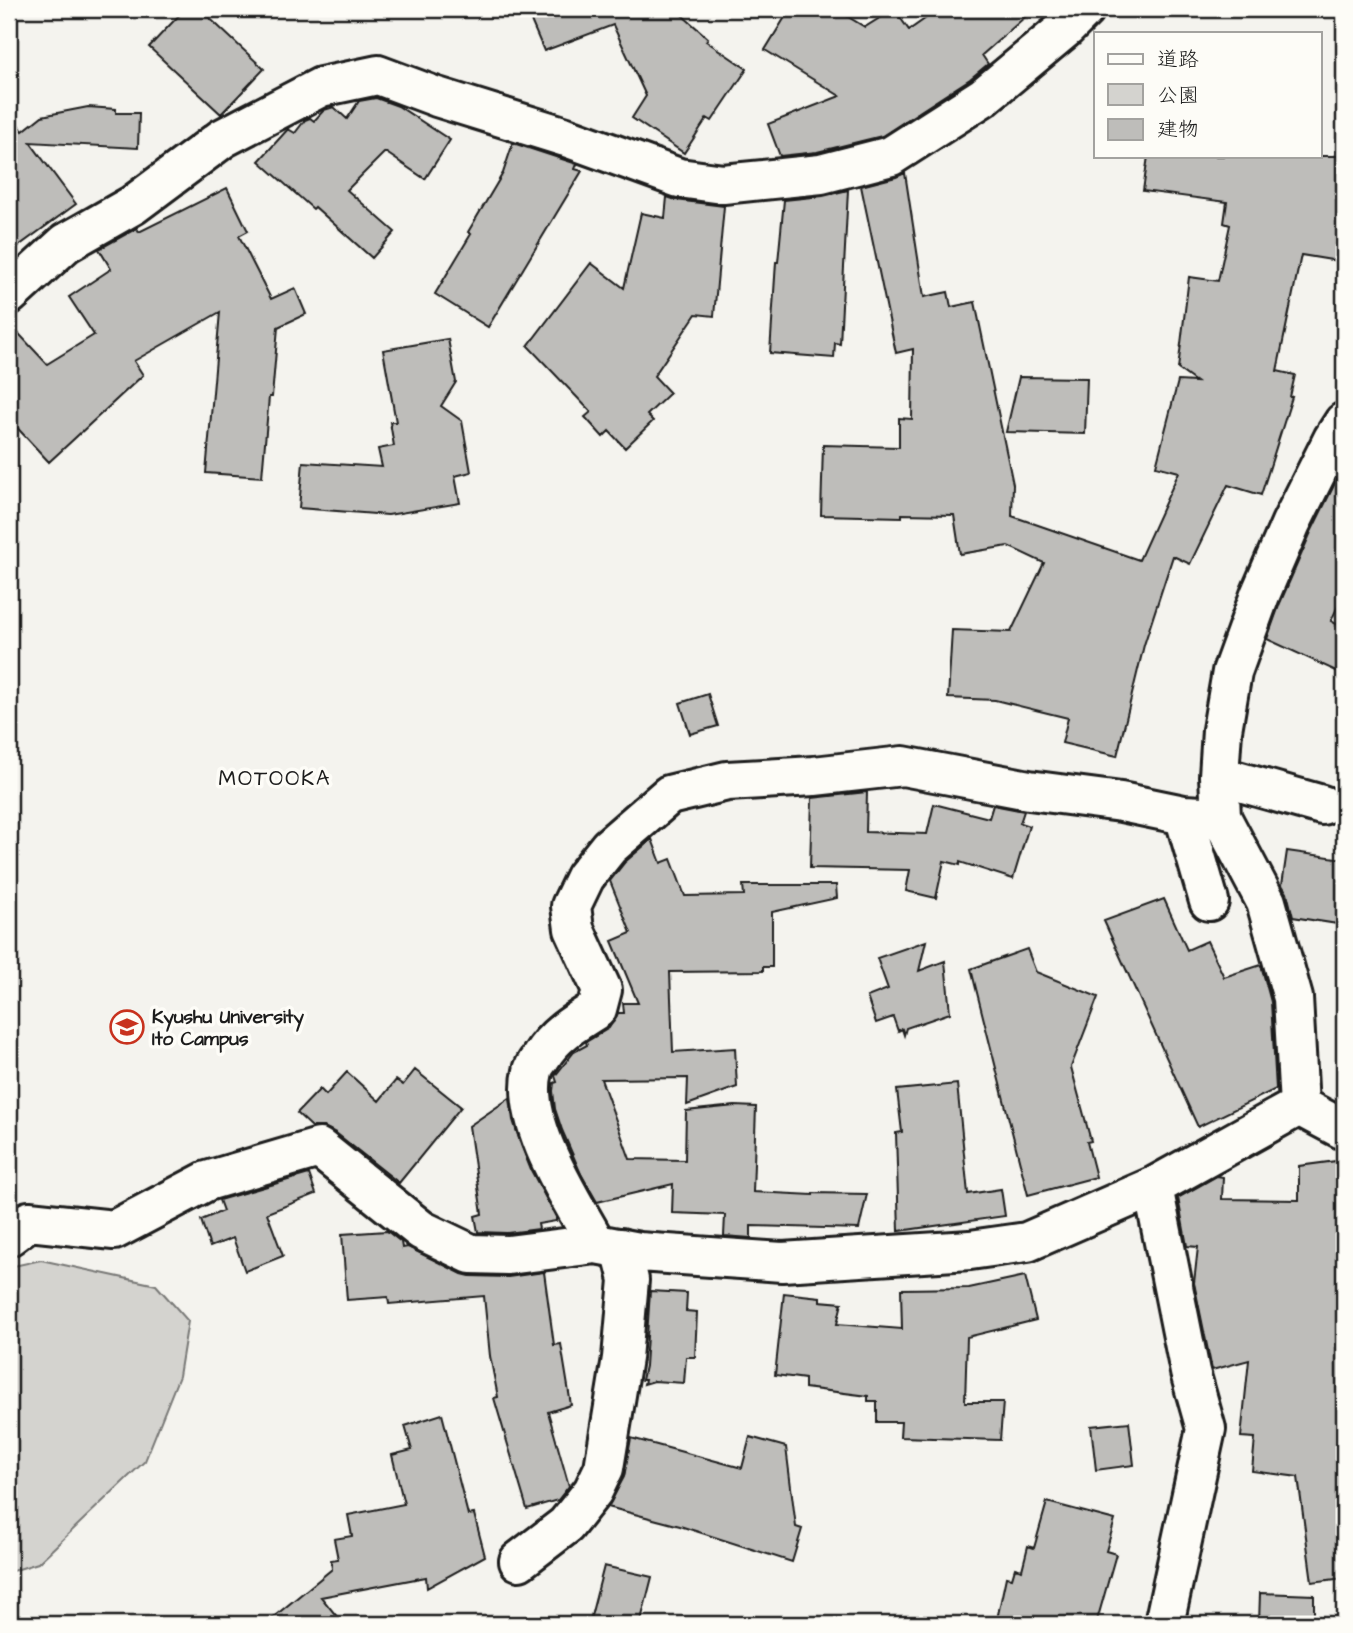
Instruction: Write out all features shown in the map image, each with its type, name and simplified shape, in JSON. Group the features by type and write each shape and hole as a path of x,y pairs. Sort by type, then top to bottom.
{"street":[{"path":"9,295 66,243 133,205 223,138 321,87 378,75 437,97 566,137 679,178 723,184 821,174 891,156 983,97 1085,9"},
{"path":"1209,901 1202,816 1219,776 1222,730 1231,672 1291,523 1344,422"},
{"path":"519,1561 565,1525 593,1491 604,1468 622,1357 629,1280 545,1150 531,1101 533,1070 548,1045 573,1024 597,1009 602,990 574,929 571,906 575,897 585,877 609,847 669,795 727,781 814,776 903,766 1029,790 1202,816 1266,902 1293,998 1299,1107"},
{"path":"1219,776 1322,804"},
{"path":"1299,1107 1344,1130"},
{"path":"9,1236 29,1221 114,1230 207,1181 318,1148 421,1230 471,1254 508,1255 609,1246 639,1252 782,1262 970,1250 1027,1242 1153,1187 1299,1107"},
{"path":"1153,1187 1190,1372 1206,1429 1164,1624"}],"green space":[{"path":"41,1260 156,1285 188,1321 179,1376 145,1461 38,1563 9,1572 9,1267"}],"building":[{"path":"185,9 200,9 264,69 221,114 149,47"},
{"path":"526,9 675,9 708,38 706,41 747,69 712,121 707,118 684,153 632,118 646,96 613,25 544,51"},
{"path":"790,9 835,9 865,27 894,9 909,30 939,9 1034,9 982,55 988,64 970,79 882,136 817,152 780,156 768,124 840,96 765,50"},
{"path":"376,98 398,106 450,140 425,179 385,152 347,190 395,232 372,258 259,161 288,129 295,133 305,120 310,118 314,121 324,110 334,107 347,119 359,101"},
{"path":"88,107 116,109 116,113 139,113 138,148 30,142 76,204 9,253 9,112 23,131 42,116"},
{"path":"513,143 577,164 575,169 582,171 488,327 435,294 503,173"},
{"path":"1344,156 1344,262 1301,255 1277,371 1295,375 1292,397 1261,495 1228,485 1190,564 1173,556 1144,645 1117,756 1062,743 1068,718 995,700 948,698 952,630 1011,632 1044,563 1008,546 960,554 954,515 821,515 823,445 899,447 899,418 912,419 913,349 896,353 861,186 905,173 924,297 948,292 951,307 975,302 1013,484 1012,516 1139,560 1179,472 1156,466 1178,381 1196,382 1178,369 1189,277 1218,281 1230,225 1224,223 1227,202 1143,191 1148,158"},
{"path":"227,188 248,231 239,236 271,299 295,288 306,314 278,327 262,477 206,473 220,312 134,361 143,375 49,462 9,419 9,323 47,364 94,335 69,297 111,269 99,249 137,228 139,232"},
{"path":"848,190 840,344 835,343 834,358 770,353 776,262 784,200"},
{"path":"667,197 724,206 714,316 696,314 654,376 670,393 647,415 653,421 625,448 609,431 603,437 585,417 591,412 528,346 591,263 624,288 641,213 665,218"},
{"path":"448,339 456,382 441,406 462,421 471,472 455,476 460,503 388,515 299,508 303,462 382,467 378,449 394,446 390,422 396,422 383,350"},
{"path":"1019,377 1087,378 1085,434 1006,432"},
{"path":"1344,465 1344,593 1331,621 1344,628 1344,653 1336,671 1267,639 1311,532"},
{"path":"708,694 718,726 690,734 680,703"},
{"path":"867,792 866,832 927,834 934,804 989,818 993,805 1024,811 1020,823 1029,826 1013,879 960,862 960,865 944,861 936,898 906,891 910,870 810,868 812,798"},
{"path":"652,839 661,863 671,859 685,896 744,895 743,885 836,885 837,898 772,912 772,967 763,967 763,971 670,972 673,1052 735,1048 737,1087 687,1105 688,1078 601,1079 630,1159 685,1160 686,1111 735,1106 756,1107 753,1192 867,1194 859,1229 751,1226 751,1238 724,1236 725,1215 672,1213 673,1184 597,1202 581,1174 555,1109 555,1076 574,1052 609,1028 618,1013 624,1013 623,1003 638,1003 612,941 631,933 610,881 625,862"},
{"path":"1287,851 1344,859 1344,925 1293,917 1287,893 1282,885"},
{"path":"1164,899 1187,950 1207,941 1224,977 1261,965 1271,1002 1276,1089 1198,1127 1104,921"},
{"path":"926,941 919,971 945,961 950,1013 906,1028 904,1035 902,1029 898,1031 893,1017 876,1023 867,997 888,989 877,958"},
{"path":"1027,949 1036,972 1098,997 1071,1067 1091,1141 1087,1142 1096,1177 1028,1195 971,969"},
{"path":"415,1070 461,1107 399,1183 336,1133 324,1127 312,1127 297,1113 320,1089 326,1095 347,1072 379,1101 396,1080 403,1085"},
{"path":"957,1084 968,1194 1001,1189 1005,1216 899,1231 896,1133 902,1132 897,1090"},
{"path":"510,1098 521,1145 556,1221 538,1224 539,1229 507,1233 478,1232 475,1216 482,1214 469,1126"},
{"path":"1344,1160 1344,1578 1312,1582 1298,1477 1252,1471 1255,1438 1241,1437 1249,1360 1212,1370 1194,1283 1198,1247 1187,1246 1178,1198 1217,1176 1223,1177 1222,1199 1299,1200 1299,1166"},
{"path":"309,1174 316,1194 267,1213 283,1256 245,1271 233,1238 210,1247 201,1220 223,1211 219,1200"},
{"path":"387,1231 401,1242 402,1248 408,1247 462,1274 508,1277 544,1272 554,1345 561,1344 571,1405 548,1412 569,1486 558,1500 527,1509 494,1398 498,1397 490,1356 484,1296 389,1304 388,1297 347,1300 342,1234"},
{"path":"1025,1276 1036,1320 967,1337 965,1402 1003,1402 1000,1440 900,1437 901,1422 877,1422 877,1401 868,1401 868,1396 805,1388 805,1379 775,1375 784,1293 820,1297 820,1301 842,1303 837,1324 902,1329 901,1289 969,1288"},
{"path":"650,1291 687,1293 686,1311 697,1312 695,1357 686,1357 684,1383 654,1381 644,1384 645,1380 642,1380"},
{"path":"442,1414 468,1515 474,1514 485,1556 427,1588 426,1577 321,1597 343,1624 265,1624 332,1569 331,1560 338,1559 334,1539 352,1536 348,1515 404,1504 392,1455 412,1450 405,1426"},
{"path":"1129,1422 1134,1465 1096,1470 1091,1426"},
{"path":"750,1437 786,1447 796,1527 802,1529 792,1562 680,1526 608,1507 624,1477 631,1438 742,1468"},
{"path":"1047,1502 1115,1520 1106,1551 1116,1554 1096,1624 996,1624 1006,1577 1012,1578 1015,1568 1022,1570 1028,1546 1034,1548"},
{"path":"604,1566 652,1577 640,1624 589,1624"},
{"path":"1260,1593 1314,1595 1314,1624 1259,1624"}],"place":[{"name":"Kyushu University Ito Campus","path":"127,1027"}],"district":[{"name":"MOTOOKA","path":"275,778"}]}
